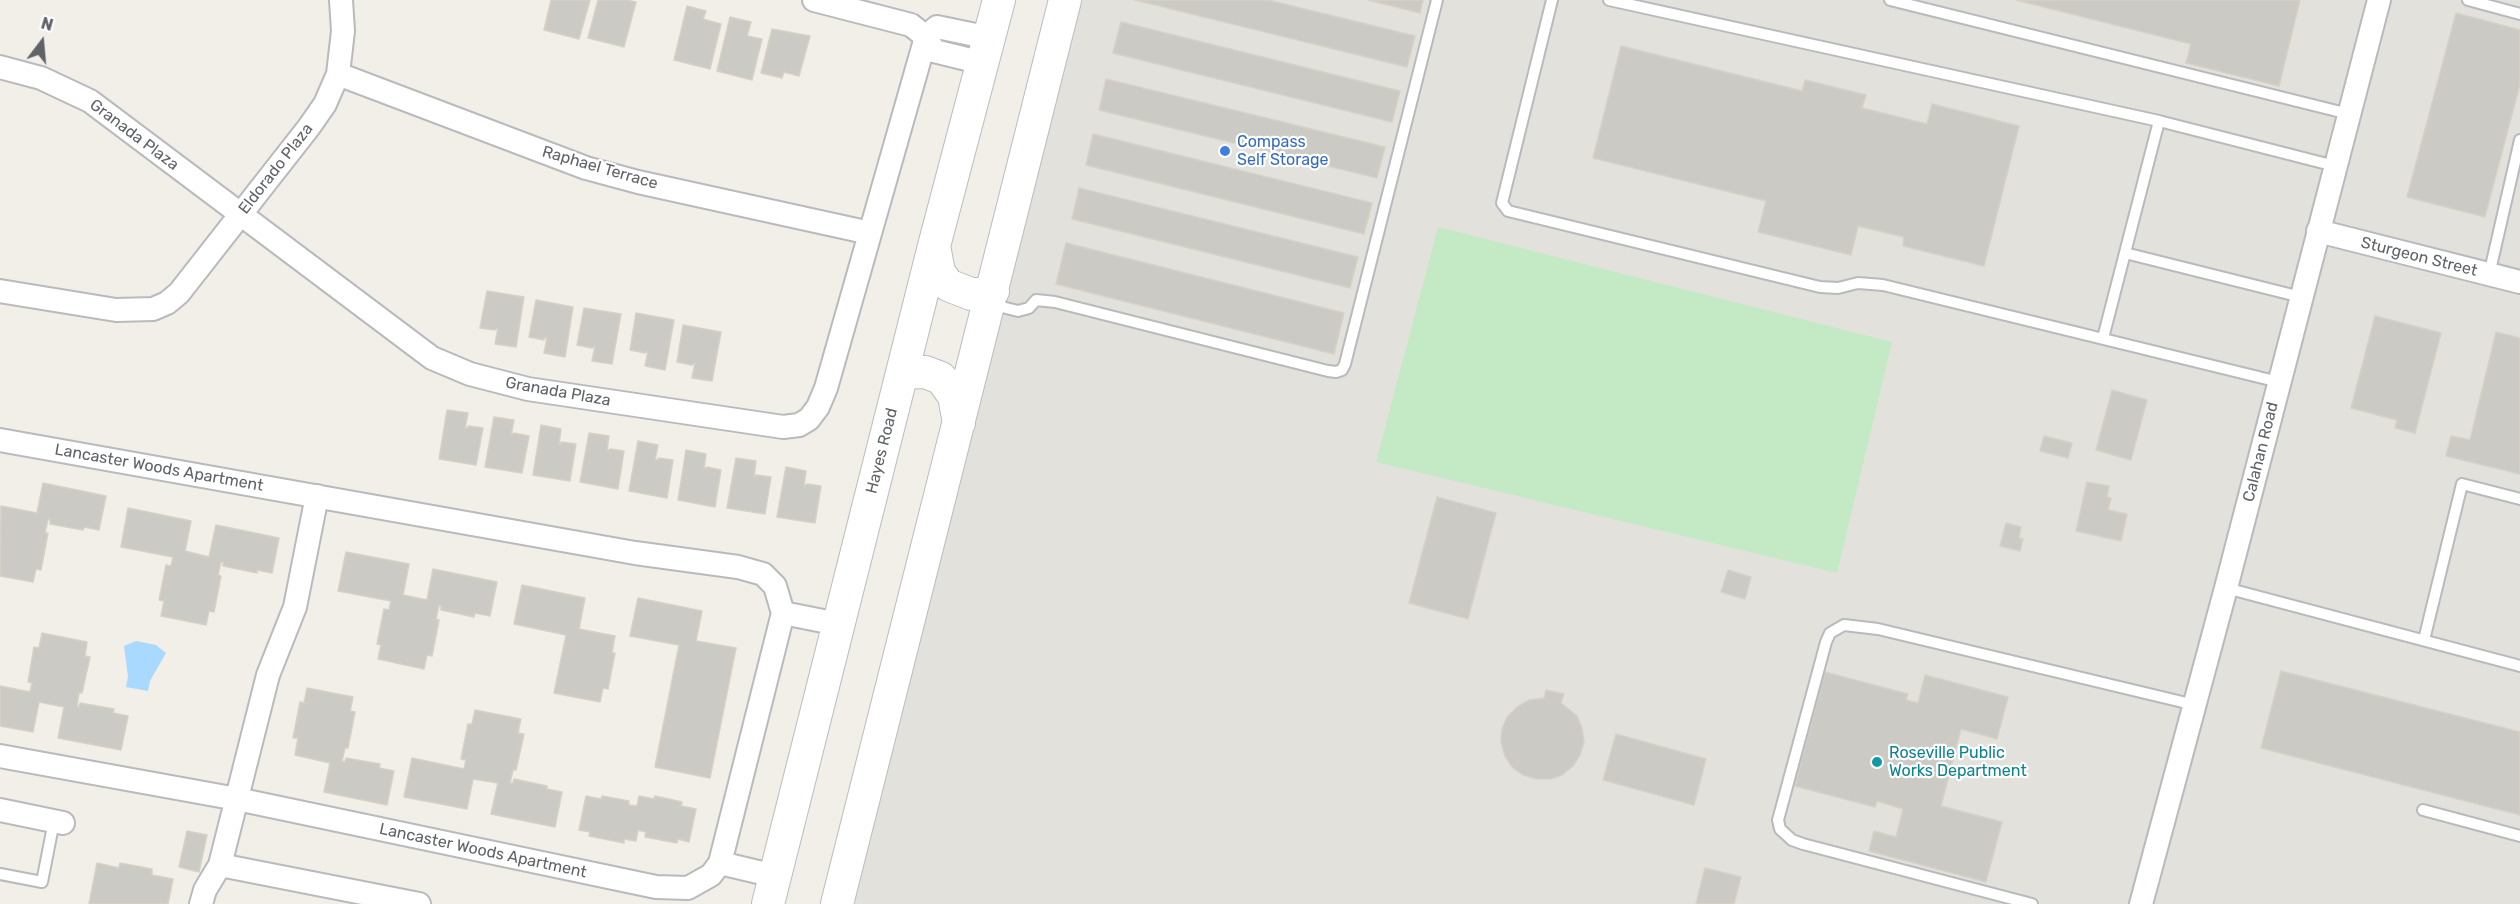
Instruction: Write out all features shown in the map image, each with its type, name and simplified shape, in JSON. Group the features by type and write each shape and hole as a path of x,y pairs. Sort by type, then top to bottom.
{"street":[{"name":"Eldorado Plaza","path":"0,291 116,310 153,309 167,303 179,293 325,104 338,74 343,31 341,0"},
{"path":"814,0 911,25 926,37 937,27 987,50"},
{"name":"Hayes Road","path":"772,890 934,246 999,0"},
{"path":"837,904 1065,0"},
{"name":"Calahan Road","path":"2141,904 2379,0"},
{"name":"Granada Plaza","path":"0,67 41,78 90,101 432,358 470,374 528,389 783,427 799,424 809,419 818,407 826,388 926,37"},
{"name":"Raphael Terrace","path":"338,74 586,168 638,182 870,233"},
{"name":"Sturgeon Street","path":"2318,231 2520,282"},
{"path":"934,246 939,272 948,285 971,294 991,298"},
{"path":"902,373 925,372 941,378 954,396 959,424"},
{"name":"Lancaster Woods Apartment","path":"0,440 635,553 738,567 763,574 775,586 783,613"},
{"path":"201,904 205,890 220,866 268,675 295,607 317,496"},
{"path":"772,890 720,863 783,613 838,624"},
{"name":"Lancaster Woods Apartment","path":"0,756 237,799 656,887 688,888 711,875 720,863"},
{"path":"0,810 58,822"},
{"path":"220,866 419,904"}],"lane":[{"path":"991,298 1018,310 1029,308 1036,300 1055,302 1328,371 1342,370 1346,364 1437,0"},
{"path":"1552,0 1502,203 1508,211 1820,287 1838,288 1858,283 1883,285 2279,382"},
{"path":"1609,0 2158,121 2335,165"},
{"path":"1890,0 2349,114"},
{"path":"2468,0 2520,14"},
{"path":"2103,338 2158,121"},
{"path":"2489,275 2520,140"},
{"path":"2125,253 2301,297"},
{"path":"2424,640 2462,484 2520,499"},
{"path":"2226,588 2520,666"},
{"path":"2032,904 1803,844 1792,840 1780,830 1778,820 1830,633 1844,625 1878,629 2195,705"},
{"path":"2423,810 2520,836"},
{"path":"0,874 42,882 58,822"}],"shaded area":[{"path":"1078,0 2520,0 2520,904 849,904"}],"green space":[{"path":"1438,227 1892,342 1837,573 1376,462"}],"water":[{"path":"136,641 156,645 166,653 150,681 148,691 126,687 128,677 124,646"}],"building":[{"path":"551,0 590,0 579,39 544,30"},
{"path":"598,0 636,2 624,47 588,38"},
{"path":"1135,0 1268,0 1415,36 1407,67"},
{"path":"1368,0 1423,0 1420,13"},
{"path":"2016,0 2300,0 2279,86 2186,63 2191,44"},
{"path":"687,6 706,11 703,19 721,24 710,69 674,60"},
{"path":"2456,13 2520,30 2520,84 2485,217 2407,197"},
{"path":"730,17 751,22 747,36 762,39 752,80 717,71"},
{"path":"1121,22 1400,91 1392,122 1113,53"},
{"path":"772,29 810,36 799,76 784,72 782,78 761,73"},
{"path":"1621,46 1802,91 1805,80 1866,95 1862,108 1927,124 1932,104 2019,126 1984,266 1903,246 1904,237 1858,226 1851,255 1758,232 1766,201 1593,158"},
{"path":"1106,79 1385,147 1377,178 1099,110"},
{"path":"1093,134 1372,203 1364,234 1086,165"},
{"path":"1079,188 1358,257 1350,288 1072,219"},
{"path":"1066,243 1344,313 1334,354 1056,284"},
{"path":"487,291 524,297 516,347 495,344 498,328 495,330 480,328"},
{"path":"536,300 573,307 565,357 544,353 547,338 544,340 529,337"},
{"path":"584,308 621,314 612,364 592,361 595,346 592,348 577,345"},
{"path":"636,313 674,320 665,370 645,366 648,351 645,353 630,350"},
{"path":"2375,316 2441,333 2415,433 2395,428 2397,420 2351,408"},
{"path":"683,325 721,332 712,381 692,378 695,363 692,365 677,362"},
{"path":"2496,332 2520,338 2520,474 2446,456 2451,436 2470,440"},
{"path":"2112,390 2147,400 2131,460 2096,450"},
{"path":"447,410 468,413 465,428 468,426 483,428 476,465 439,459"},
{"path":"494,417 514,420 511,435 514,433 529,436 522,473 485,467"},
{"path":"541,425 561,429 559,444 561,442 576,444 570,481 533,475"},
{"path":"589,433 609,436 607,451 610,449 624,451 618,489 580,482"},
{"path":"2044,436 2072,443 2068,458 2040,451"},
{"path":"638,441 658,445 655,460 658,458 673,460 667,498 629,491"},
{"path":"686,450 706,454 704,469 707,467 721,470 715,507 678,500"},
{"path":"736,458 756,461 754,477 756,475 771,477 765,514 727,508"},
{"path":"786,467 806,471 804,486 807,484 821,486 815,523 777,517"},
{"path":"2087,482 2109,486 2107,497 2111,498 2108,510 2127,514 2121,541 2076,531"},
{"path":"43,483 106,496 99,530 84,527 83,530 50,524 48,519 45,533 48,533 41,570 36,569 33,582 0,576 1,506 37,513"},
{"path":"1437,497 1496,513 1468,619 1409,603"},
{"path":"128,508 191,521 185,551 209,557 216,525 279,538 272,573 257,570 257,573 223,566 221,562 218,575 221,576 214,612 209,611 206,625 161,616 164,601 159,600 166,565 171,566 173,557 121,547"},
{"path":"2006,523 2021,527 2019,538 2023,539 2020,551 2000,546"},
{"path":"346,552 409,564 403,595 427,600 433,569 497,582 490,616 475,613 474,617 441,610 439,605 436,619 439,620 432,656 427,655 424,669 378,659 381,645 377,644 384,609 389,610 391,601 338,591"},
{"path":"1728,570 1751,577 1745,599 1721,592"},
{"path":"522,585 585,598 579,629 615,636 612,653 615,653 608,689 603,688 600,702 554,693 566,635 514,624"},
{"path":"638,598 702,611 696,641 736,648 710,778 655,767 679,645 630,636"},
{"path":"42,633 87,642 85,656 90,657 77,706 79,707 80,703 114,709 113,713 128,716 121,750 58,738 64,707 39,702 33,732 0,726 0,686 30,692 32,683 28,682 34,647 39,648"},
{"path":"2281,671 2520,732 2520,815 2261,748"},
{"name":"Roseville Public Works Department","path":"1825,672 1908,694 1906,700 1918,703 1925,675 2008,697 1997,739 1961,729 1941,806 2002,822 1986,882 1869,851 1874,831 1896,837 1903,809 1877,801 1875,807 1795,786"},
{"path":"307,688 353,697 350,711 355,712 348,748 345,748 342,761 345,762 346,758 380,764 379,768 394,771 387,805 324,792 330,763 295,755 298,738 293,738 300,702 304,703"},
{"path":"1546,690 1564,694 1561,703 1577,716 1584,742 1573,766 1562,775 1550,779 1536,779 1523,775 1512,767 1505,756 1501,742 1502,729 1507,717 1517,707 1529,700 1544,698"},
{"path":"475,710 521,719 518,733 524,734 516,770 513,770 510,783 513,783 514,779 547,786 547,789 562,792 555,827 491,814 498,783 473,779 467,809 404,797 412,758 464,769 466,760 461,759 468,724 472,724"},
{"path":"1616,734 1706,759 1694,805 1603,780"},
{"path":"586,796 601,799 602,796 629,801 629,805 637,806 639,796 654,799 655,796 682,802 681,806 696,809 689,842 678,839 677,843 645,837 646,832 638,830 636,841 624,839 624,843 589,836 590,832 579,830"},
{"path":"187,831 207,835 199,872 179,867"},
{"path":"97,863 119,868 120,863 152,869 152,875 173,879 168,904 89,904"},
{"path":"1705,868 1741,877 1734,904 1696,904"}],"place":[{"name":"Compass Self Storage","path":"1225,151"},
{"name":"Roseville Public Works Department","path":"1877,762"}]}
